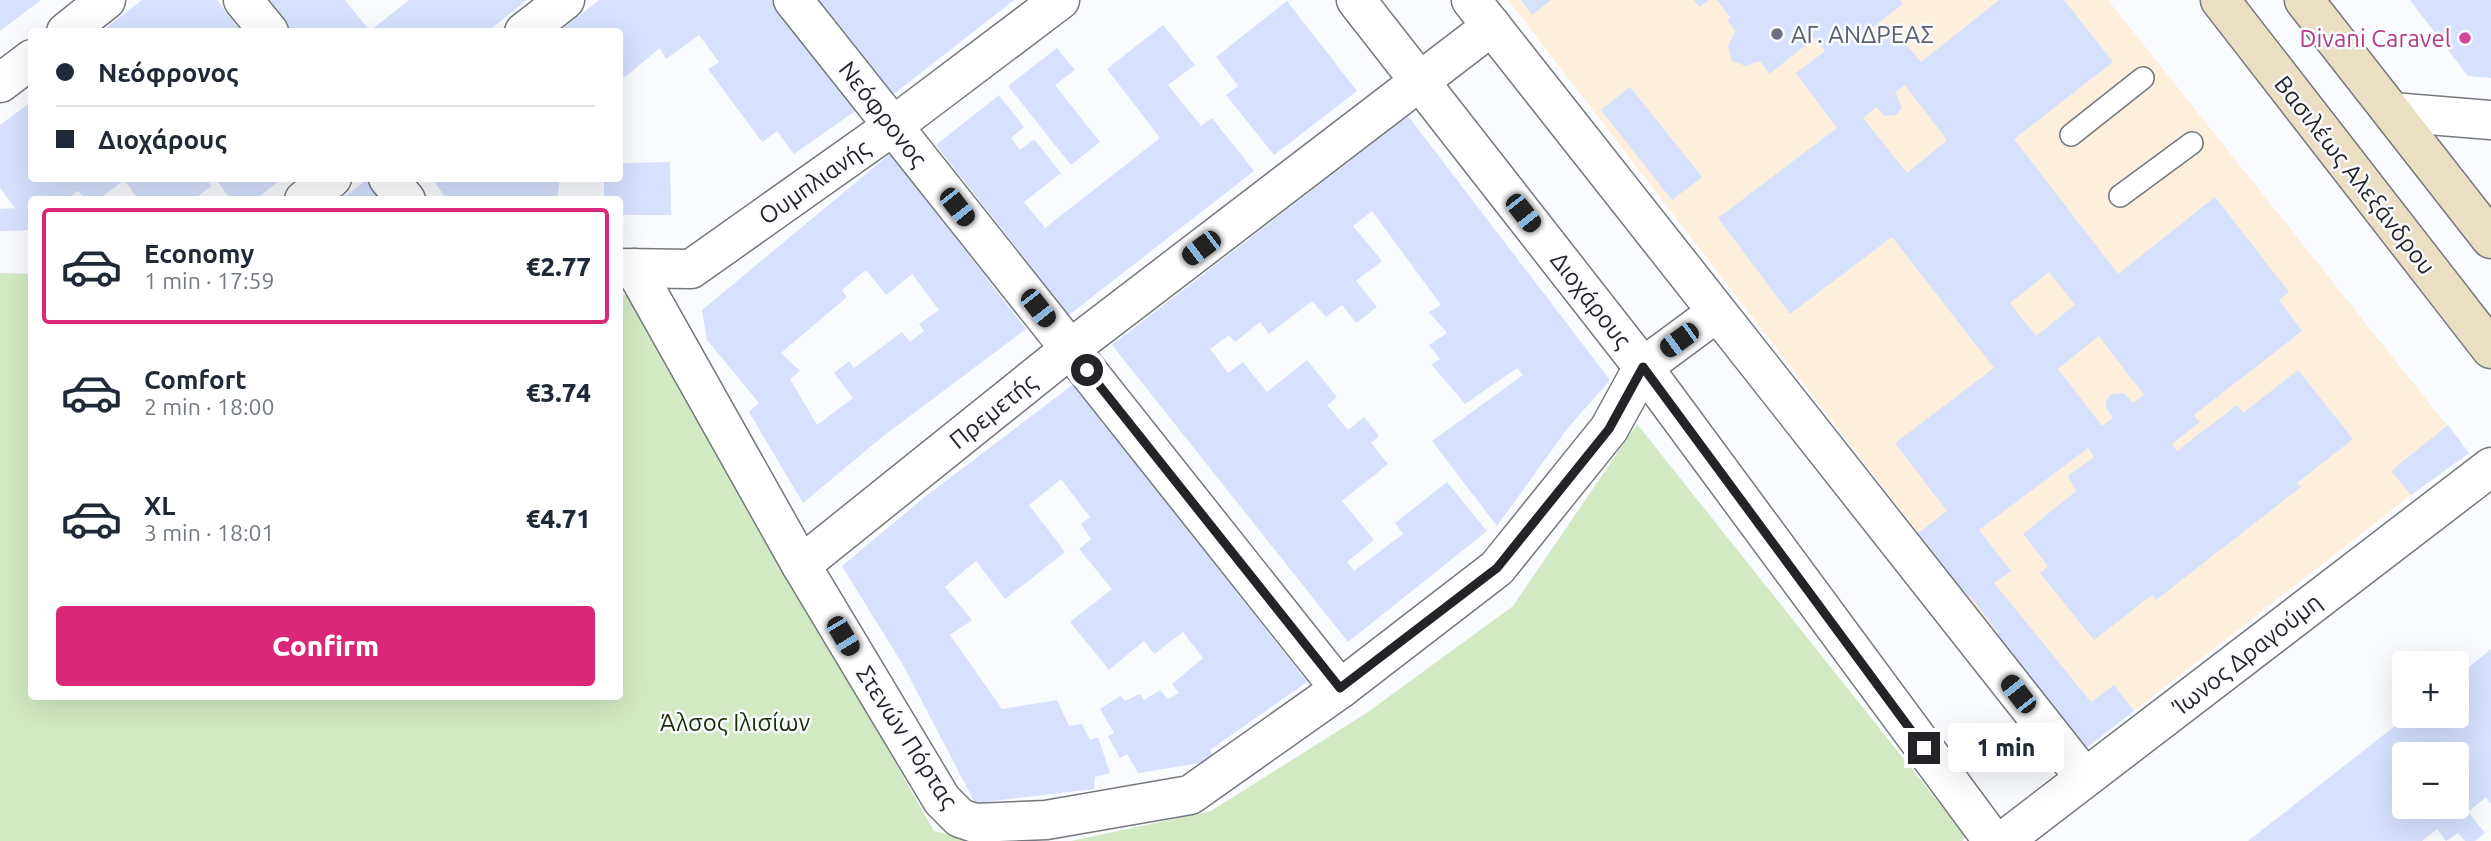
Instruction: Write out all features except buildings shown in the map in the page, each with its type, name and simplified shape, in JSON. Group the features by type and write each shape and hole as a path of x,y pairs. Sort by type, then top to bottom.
{"main road":[{"name":"Βασιλέως Αλεξάνδρου","path":"2220,0 2491,349"},
{"path":"2304,0 2491,239"}],"street":[{"path":"71,28 106,0"},
{"path":"243,0 266,28"},
{"path":"529,28 565,0"},
{"name":"Νεόφρονος","path":"793,0 1340,688"},
{"name":"Ουμπλιανής","path":"627,268 691,269 893,126 1060,0"},
{"name":"Διοχάρους","path":"1356,0 1643,367 1993,841"},
{"path":"1482,13 2085,778"},
{"name":"Πρεμετής","path":"801,565 1070,349 1421,81 1482,13"},
{"path":"0,83 28,62"},
{"path":"2392,112 2491,120"},
{"path":"309,196 327,182"},
{"path":"391,182 402,196"},
{"name":"Στενών Πόρτας","path":"627,268 942,800 960,818 975,823 1046,821 1191,795 1340,688 1497,568 1609,429 1643,367"},
{"path":"1643,367 1716,313"},
{"name":"Ίωνος Δραγούμη","path":"2003,841 2491,467"}],"lane":[{"path":"2071,135 2143,78"},
{"path":"2120,195 2192,143"}],"shaded area":[{"path":"1508,0 2108,0 2469,453 2411,495 2085,749"}],"green space":[{"name":"Άλσος Ιλισίων","path":"0,273 28,274 28,700 623,700 623,295 630,295 934,831 979,841 0,841"},
{"path":"1637,424 1966,837 1962,841 1071,841 1211,811 1368,712 1513,606"}],"place":[{"name":"ΑΓ. ΑΝΔΡΕΑΣ","path":"1777,34"},
{"name":"Divani Caravel","path":"2465,38"}],"route":[{"path":"1087,370 1340,688 1497,568 1609,429 1643,367 1924,748"}]}
